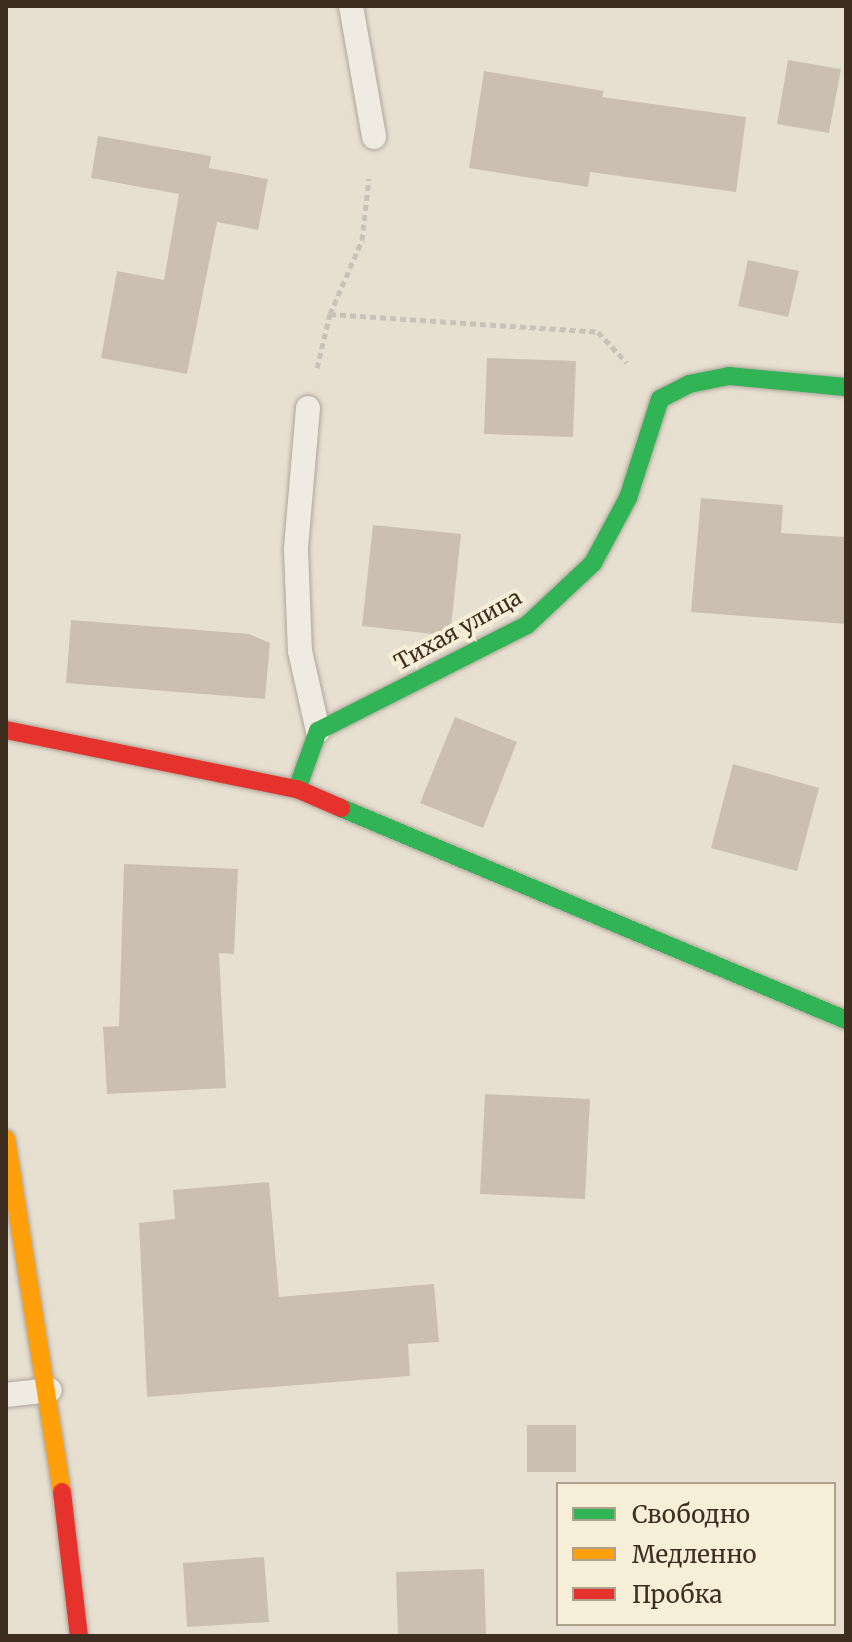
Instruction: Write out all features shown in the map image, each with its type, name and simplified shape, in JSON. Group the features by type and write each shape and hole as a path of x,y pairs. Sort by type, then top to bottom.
{"street":[{"path":"660,399 689,384 729,376 846,387"},
{"name":"Тихая улица","path":"318,731 527,625 593,563 628,498 660,399"},
{"path":"6,730 297,789 846,1020"},
{"path":"297,789 318,731"},
{"path":"6,1139 50,1390 79,1636"}],"lane":[{"path":"351,6 374,137"},
{"path":"308,408 296,549 300,651 318,731"},
{"path":"6,1395 50,1390"}],"path":[{"path":"308,408 330,314 362,240 374,137"},
{"path":"330,314 598,332 660,399"}],"building":[{"path":"788,60 841,69 829,133 777,124"},
{"path":"484,71 604,91 602,97 746,117 736,192 590,172 588,187 469,168"},
{"path":"98,136 211,156 209,168 268,179 258,230 217,222 187,374 101,358 117,271 164,280 179,194 91,178"},
{"path":"748,260 799,271 788,317 738,306"},
{"path":"487,358 576,361 573,437 484,434"},
{"path":"701,498 783,505 781,533 846,537 846,624 691,612"},
{"path":"373,525 461,534 450,636 362,626"},
{"path":"71,620 249,634 270,643 265,699 66,683"},
{"path":"455,717 517,742 483,828 420,803"},
{"path":"733,764 819,788 797,871 711,848"},
{"path":"124,864 238,869 234,954 219,953 226,1088 107,1094 103,1027 119,1026"},
{"path":"485,1094 590,1099 585,1199 480,1194"},
{"path":"269,1182 279,1297 434,1284 439,1342 408,1344 410,1376 147,1397 139,1223 175,1219 173,1190"},
{"path":"527,1425 576,1425 576,1472 527,1472"},
{"path":"264,1557 269,1622 187,1627 183,1563"},
{"path":"484,1569 486,1636 398,1636 396,1572"}],"traffic: fast":[{"path":"297,789 318,731 527,625 593,563 628,498 660,399 689,384 729,376 846,387"},
{"path":"341,808 846,1020"}],"traffic: slow":[{"path":"6,1139 62,1492"}],"traffic: jam":[{"path":"6,730 297,789 341,808"},
{"path":"62,1492 79,1636"}]}
